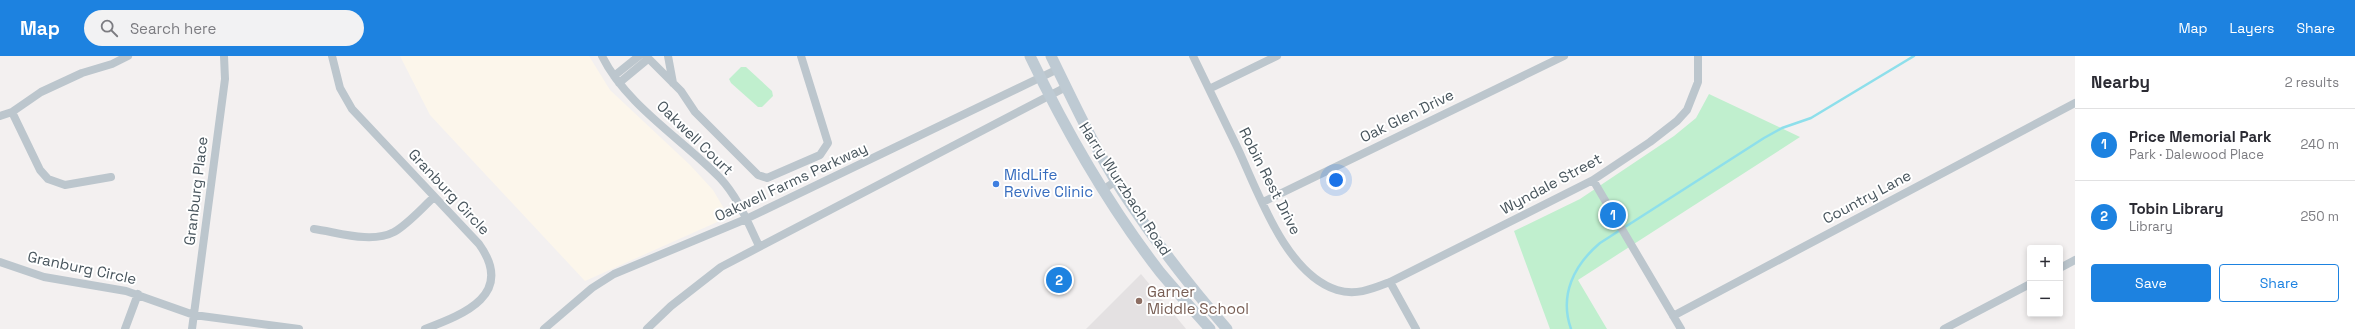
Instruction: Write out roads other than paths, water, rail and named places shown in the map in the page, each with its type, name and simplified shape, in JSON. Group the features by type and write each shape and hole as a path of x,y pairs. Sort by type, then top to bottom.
{"main road":[{"name":"Harry Wurzbach Road","path":"1030,56 1049,95 1104,190 1160,271 1210,329"},
{"name":"Harry Wurzbach Road","path":"1052,56 1066,87 1116,181 1131,205 1204,302 1227,329"}],"street":[{"path":"0,116 12,112 41,92 82,73 106,66 128,56"},
{"name":"Granburg Place","path":"192,329 225,79 224,56"},
{"name":"Granburg Circle","path":"332,56 340,88 352,108 479,244 489,258 492,269 491,282 485,296 476,305 426,329"},
{"name":"Oakwell Court","path":"602,56 616,79 721,179 736,200 759,246"},
{"path":"616,79 639,56"},
{"path":"668,56 673,83"},
{"path":"616,79 647,57 673,83 695,112 752,170 758,175 767,178 820,155 828,143 801,56"},
{"name":"Robin Rest Drive","path":"1193,56 1283,242 1306,271 1321,283 1338,291 1366,291 1390,282"},
{"path":"1209,89 1276,56"},
{"name":"Oak Glen Drive","path":"1263,202 1564,56"},
{"name":"Wyndale Street","path":"1390,282 1593,180 1650,142 1677,121 1687,110 1698,82 1698,56"},
{"name":"Oakwell Farms Parkway","path":"544,329 592,288 614,274 746,219 1058,69"},
{"path":"648,329 699,283 721,267 1066,87"},
{"name":"Country Lane","path":"1673,316 2075,103"},
{"path":"12,112 40,170 48,179 65,185 111,177"},
{"path":"1593,180 1681,329"},
{"path":"1104,190 1116,181"},
{"path":"314,228 370,237 382,237 400,228 434,197"},
{"path":"1120,214 1131,205"},
{"path":"2063,266 2075,260"},
{"name":"Granburg Circle","path":"0,262 44,277 138,294 194,315 254,326 299,329"},
{"path":"1390,282 1416,329"},
{"path":"1944,329 2027,286"},
{"path":"125,329 138,294"},
{"path":"1194,311 1204,302"}],"waterway":[{"path":"1571,329 1567,304 1571,282 1583,261 1600,243 1764,138 1782,128 1811,118 1914,56"}],"place":[{"name":"MidLife Revive Clinic","path":"996,184"},
{"name":"Price Memorial Park","path":"1613,215"},
{"name":"Tobin Library","path":"1059,280"},
{"name":"Garner Middle School","path":"1139,301"}]}
